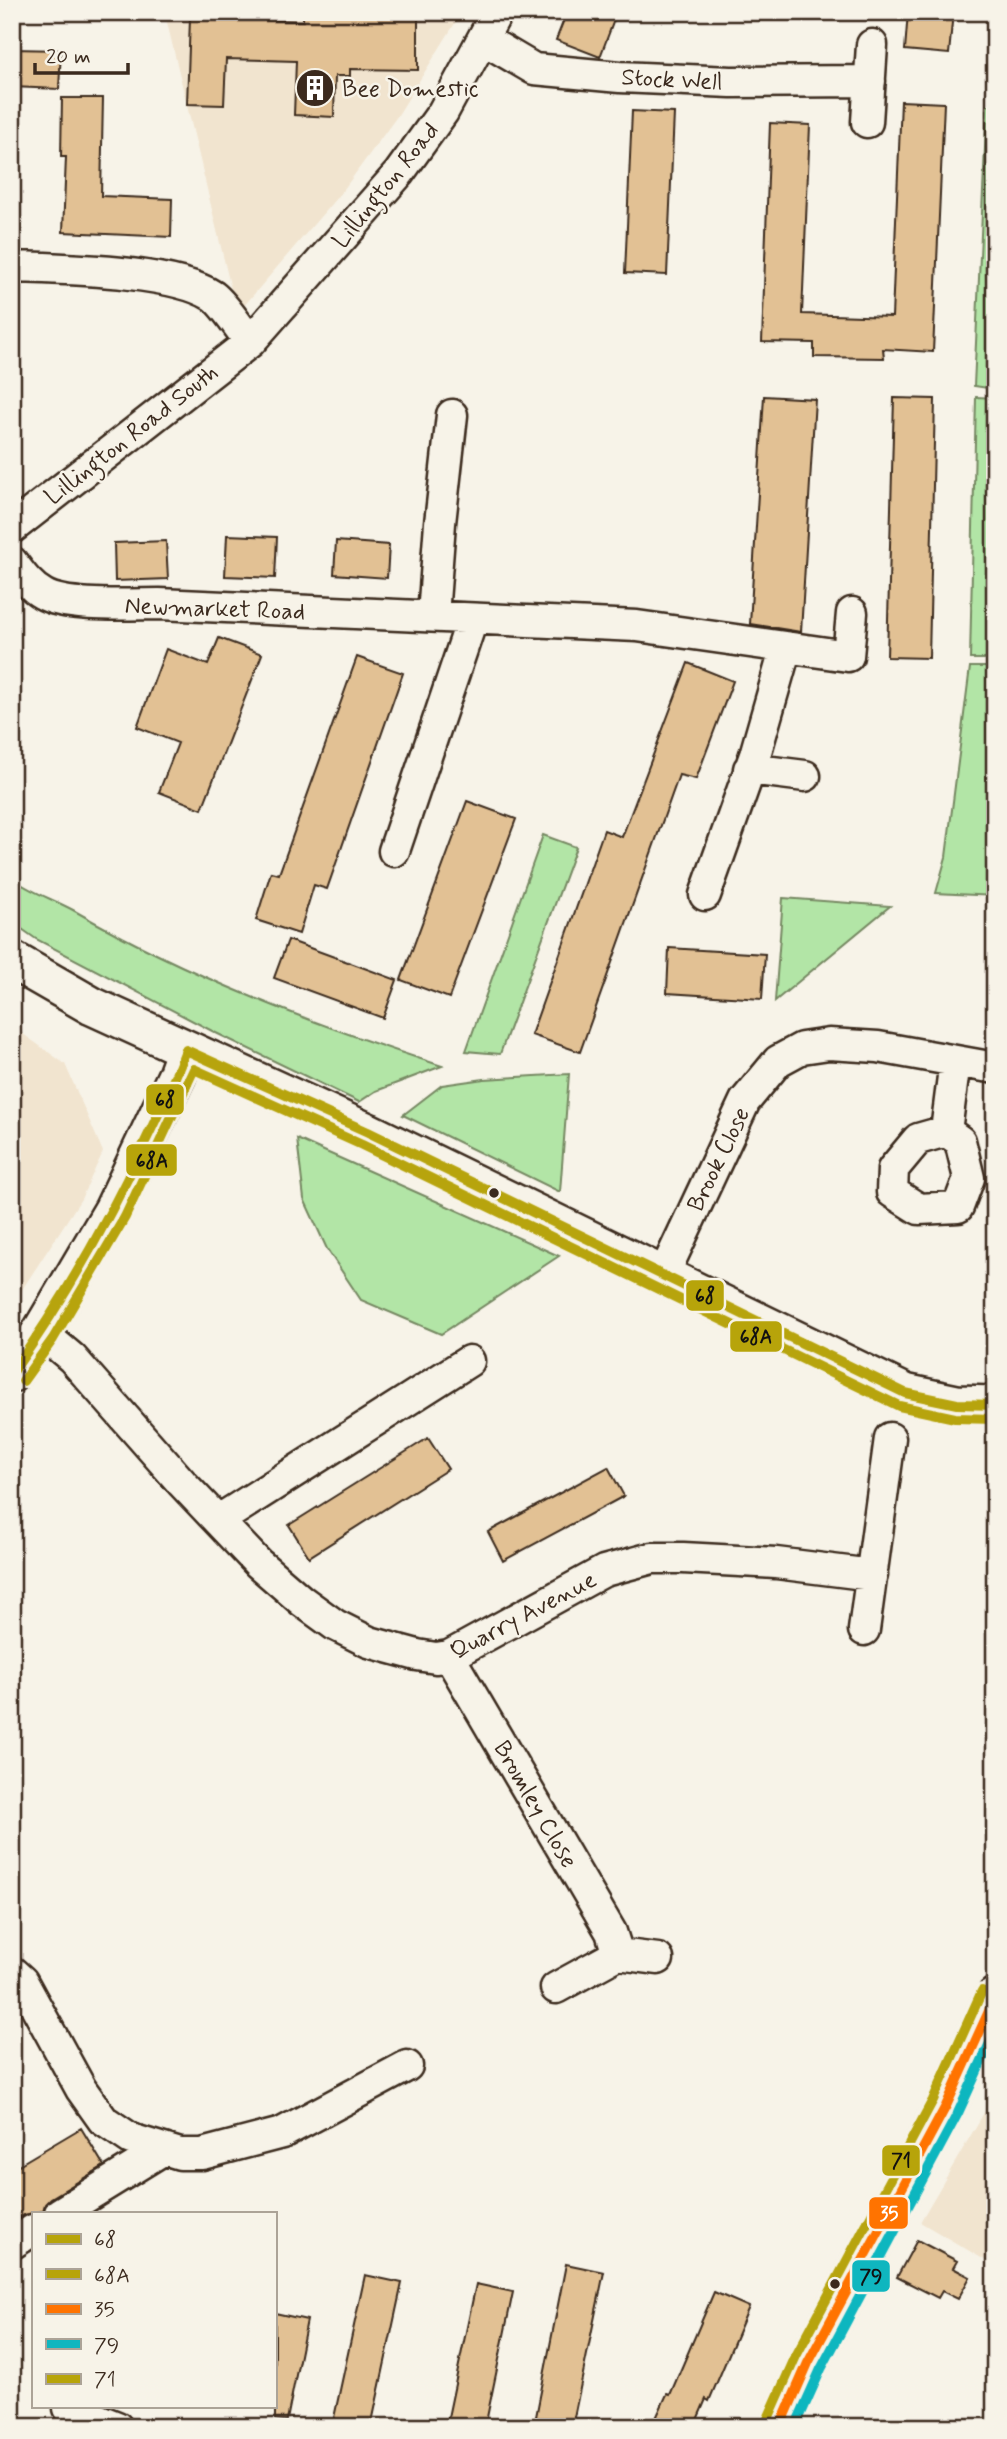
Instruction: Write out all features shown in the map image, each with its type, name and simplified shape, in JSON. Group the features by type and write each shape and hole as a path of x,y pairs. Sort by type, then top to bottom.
{"street":[{"name":"Lillington Road","path":"250,342 399,173 443,112 497,12"},
{"name":"Stock Well","path":"483,40 534,69 620,77 731,82 870,81"},
{"path":"867,122 872,45"},
{"path":"13,261 184,282 215,297 250,342"},
{"name":"Lillington Road South","path":"12,528 250,342"},
{"path":"433,615 452,415"},
{"name":"Newmarket Road","path":"12,562 26,581 44,596 99,605 159,604 637,626 848,656 852,613"},
{"path":"394,851 472,620"},
{"path":"705,895 749,769 786,647"},
{"path":"749,769 805,776"},
{"path":"12,960 92,1006 368,1132 905,1393 957,1404 995,1405"},
{"name":"Brook Close","path":"663,1276 745,1101 778,1061 802,1048 828,1044 878,1047 995,1068"},
{"path":"12,1373 41,1332 113,1210 177,1075 186,1050"},
{"path":"946,1132 955,1061"},
{"name":"Quarry Avenue","path":"41,1332 72,1358 182,1483 258,1563 335,1625 369,1642 399,1652 436,1658 449,1656 604,1571 652,1558 776,1563 872,1575"},
{"path":"219,1520 470,1361"},
{"path":"864,1630 890,1438"},
{"name":"Bromley Close","path":"449,1656 611,1931 618,1954"},
{"path":"556,1988 618,1954 658,1958"},
{"path":"12,1972 22,1981 81,2089 103,2120 131,2139 180,2154 202,2154 282,2133 407,2066"},
{"path":"780,2427 808,2363 946,2106 995,1997"},
{"path":"63,2212 164,2149"},
{"path":"69,2408 117,2427"}],"shaded area":[{"path":"12,12 462,12 398,115 344,189 237,314 165,14"},
{"path":"12,1026 65,1064 103,1152 81,1199 12,1305"},
{"path":"995,2094 995,2270 990,2263 920,2222"}],"green space":[{"path":"987,105 995,106 995,389 974,386"},
{"path":"976,397 995,398 995,659 970,659"},
{"path":"970,667 995,667 995,896 936,893 946,857"},
{"path":"543,835 576,847 500,1054 466,1051"},
{"path":"12,878 162,957 208,978 300,1016 442,1066 376,1091 359,1102 216,1033 36,939 12,922"},
{"path":"783,898 890,906 775,1001"},
{"path":"569,1074 560,1192 403,1115 442,1085 484,1079"},
{"path":"297,1139 559,1256 441,1334 361,1300 327,1249 304,1199"}],"building":[{"path":"303,12 418,12 418,70 350,69 350,76 335,76 334,117 294,115 296,61 226,59 224,105 187,104 190,18 303,21"},
{"path":"567,12 617,12 600,57 556,40"},
{"path":"908,12 953,12 949,54 905,50"},
{"path":"12,49 61,50 59,89 12,87"},
{"path":"62,98 103,98 101,196 172,199 171,237 63,232 66,157 61,157"},
{"path":"901,101 944,103 933,352 883,349 884,358 814,357 814,343 762,342 770,123 810,125 802,314 892,317"},
{"path":"632,111 674,113 667,275 625,273"},
{"path":"764,396 815,399 801,632 750,624"},
{"path":"894,398 935,399 929,658 887,657"},
{"path":"227,535 277,537 275,578 225,576"},
{"path":"166,541 168,579 115,581 114,543"},
{"path":"336,541 389,545 387,578 334,574"},
{"path":"219,638 262,654 202,809 159,792 178,743 137,727 166,649 208,665"},
{"path":"357,657 403,673 327,889 314,885 299,934 256,920 271,872 279,874"},
{"path":"688,663 733,681 696,779 679,775 580,1052 531,1035 604,830 622,837"},
{"path":"467,801 516,819 449,998 401,980"},
{"path":"288,940 397,980 383,1018 274,978"},
{"path":"669,948 765,954 762,999 667,993"},
{"path":"428,1438 448,1469 309,1557 289,1525"},
{"path":"608,1467 624,1496 503,1561 488,1532"},
{"path":"81,2128 104,2166 51,2198 43,2211 24,2215 12,2223 12,2169"},
{"path":"917,2240 957,2261 953,2268 970,2277 958,2299 942,2291 938,2298 897,2277"},
{"path":"566,2264 604,2272 572,2427 534,2427"},
{"path":"365,2275 402,2283 371,2427 332,2427"},
{"path":"476,2284 513,2292 485,2427 446,2427"},
{"path":"714,2292 749,2307 709,2401 706,2399 694,2427 652,2427 667,2394 670,2395"},
{"path":"276,2313 307,2320 287,2420 275,2419"}],"transit line":[{"name":"68","path":"12,1373 49,1318 99,1233 130,1174 186,1050 368,1132 905,1393 957,1404 995,1405"},
{"name":"68A","path":"23,1381 53,1339 125,1217 194,1069 362,1145 899,1406 955,1418 995,1419"},
{"name":"71","path":"767,2421 796,2356 933,2100 982,1991"},
{"name":"35","path":"780,2427 808,2363 946,2106 995,1998"},
{"name":"79","path":"795,2427 821,2369 958,2113 995,2032"}],"place":[{"name":"Bee Domestic","path":"315,88"}]}
